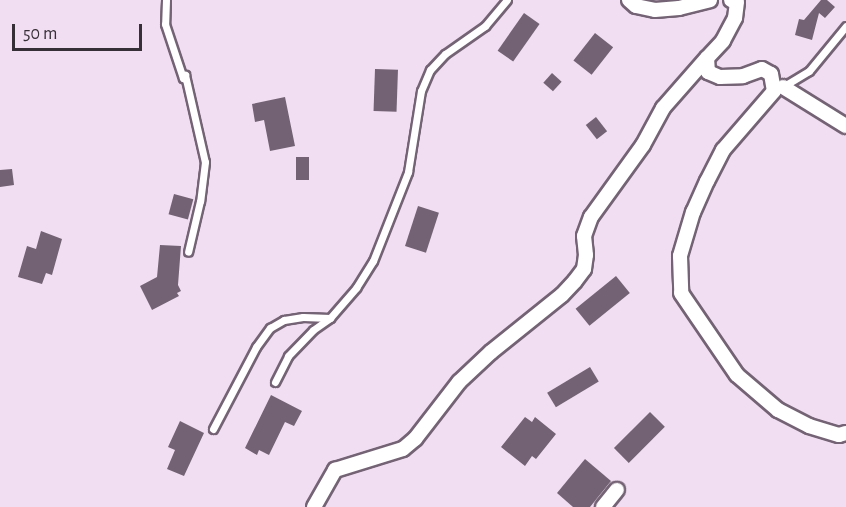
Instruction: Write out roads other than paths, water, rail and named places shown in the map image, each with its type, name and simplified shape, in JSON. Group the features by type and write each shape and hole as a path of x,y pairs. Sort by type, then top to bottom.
{"street":[{"path":"629,0 636,6 655,10 679,8 710,0"},
{"path":"314,507 335,470 403,449 415,439 459,382 491,352 562,295 575,281 584,269 586,255 584,236 591,217 643,145 663,108 723,41 735,18 736,2 731,0"},
{"path":"707,58 708,72 720,76 743,76 762,69 771,74 778,89 846,126"},
{"path":"778,89 723,150 702,191 680,256 681,293 736,375 778,410 809,426 839,435 846,434"},
{"path":"603,507 617,490"}],"lane":[{"path":"166,0 165,24 183,78 185,75 205,162 200,201 188,252"},
{"path":"275,382 288,356 313,330 330,318 356,288 373,261 408,172 421,91 430,70 445,54 485,26 507,0"},
{"path":"778,89 809,71 846,26"},
{"path":"213,429 256,347 270,328 284,320 303,317 330,318"}]}
